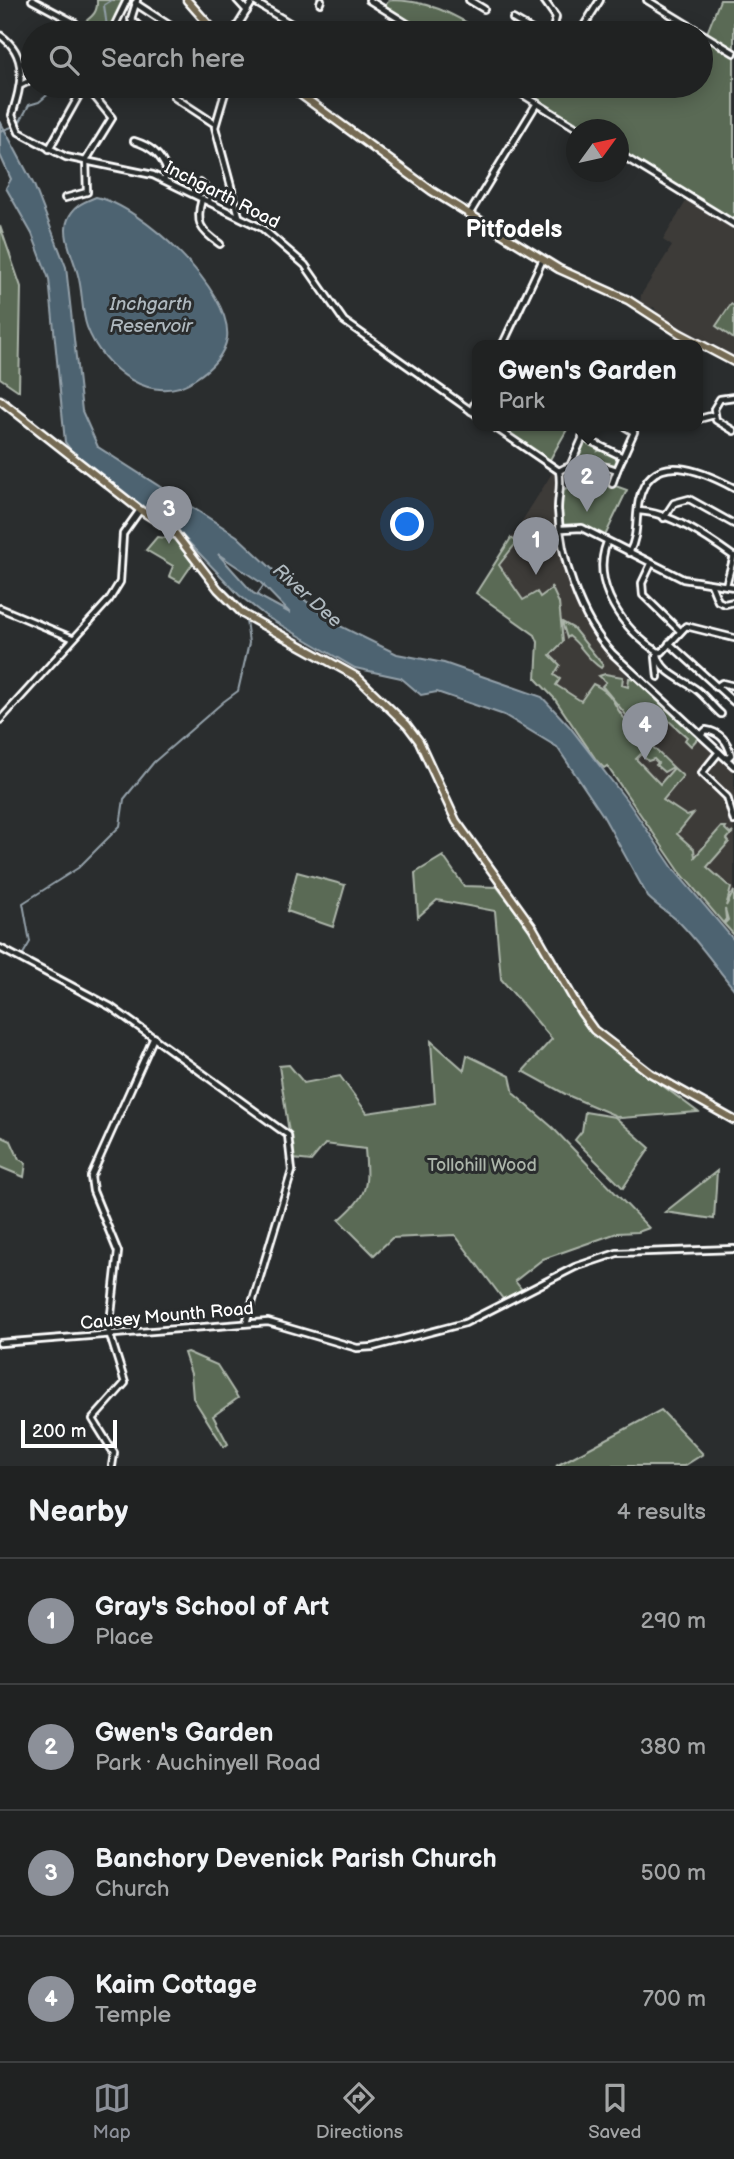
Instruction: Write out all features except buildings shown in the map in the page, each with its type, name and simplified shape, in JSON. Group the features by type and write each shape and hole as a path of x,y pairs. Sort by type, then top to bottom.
{"main road":[{"path":"187,0 206,21"},
{"path":"305,98 411,177 543,259 628,300 692,340"},
{"path":"703,346 734,362"},
{"path":"0,400 140,510 174,532 243,614 357,677 407,725 421,747 456,821 533,928 594,1030 650,1073 734,1120"}],"street":[{"path":"32,0 71,21"},
{"path":"117,21 127,0"},
{"path":"237,0 247,11"},
{"path":"241,21 253,0 287,21"},
{"path":"369,0 403,21"},
{"path":"469,0 484,9"},
{"path":"544,0 551,6 555,21"},
{"path":"587,21 600,0"},
{"path":"647,0 681,21"},
{"path":"132,21 136,2 164,21"},
{"path":"513,19 522,21"},
{"path":"0,35 15,48 21,61"},
{"path":"713,40 734,53"},
{"path":"20,85 21,74"},
{"name":"Inchgarth Road","path":"20,85 12,115 19,132 49,149 164,180 262,228 296,256 344,321 471,411"},
{"path":"49,149 78,98"},
{"path":"65,198 88,192 86,161 112,117 97,98"},
{"path":"176,98 215,124"},
{"path":"223,98 215,124 240,216"},
{"path":"529,98 566,121"},
{"path":"470,213 537,103"},
{"path":"134,141 161,158 167,169 164,180"},
{"path":"629,160 734,224"},
{"path":"201,186 210,194 208,202"},
{"path":"202,199 197,219 199,226 220,244"},
{"path":"505,340 543,259"},
{"path":"734,397 720,399 714,409 714,415 721,424 734,431"},
{"path":"703,418 714,415"},
{"path":"500,431 557,470"},
{"path":"570,464 585,431"},
{"path":"612,484 634,431"},
{"path":"582,437 623,457"},
{"path":"557,470 570,464 601,464 617,470"},
{"path":"629,553 637,535 642,492 649,481 671,468 694,469 734,488"},
{"path":"557,470 558,509 578,600 597,635 613,654 734,765"},
{"path":"664,518 674,503 689,499 734,524"},
{"path":"0,720 120,582 123,534 140,510"},
{"path":"638,512 664,518 734,555 726,585"},
{"path":"562,529 579,527 683,579 734,587"},
{"path":"607,542 603,565 612,604 667,669 698,691 711,709 721,714"},
{"path":"651,564 642,583 643,595 680,631"},
{"path":"711,584 718,601 726,604 734,601"},
{"path":"0,608 72,638"},
{"path":"658,677 657,654 680,631 691,626 734,638"},
{"path":"669,643 734,701"},
{"path":"716,687 722,683 734,686"},
{"path":"701,735 706,730 714,732 728,743 731,755 727,759"},
{"path":"719,752 702,773 727,797 734,821"},
{"path":"0,948 90,994 288,1135 292,1171 246,1323"},
{"path":"112,1466 114,1453 93,1419 125,1383 109,1334 118,1252 93,1191 91,1177 154,1037"},
{"name":"Causey Mounth Road","path":"0,1343 246,1323 280,1323 348,1345 373,1347 465,1323 575,1267 611,1254 734,1249"}],"shaded area":[{"path":"688,198 734,226 734,358 715,345 692,337 660,318 654,307 647,309 640,305 641,295 672,246 663,240"},
{"path":"554,470 558,474 562,551 574,598 583,619 629,678 634,679 734,771 734,935 696,893 607,766 604,768 554,698 536,679 538,642 535,635 477,593"}],"green space":[{"path":"97,0 124,0 115,21 86,21 95,12"},
{"path":"389,0 416,2 464,21 402,21 383,9"},
{"path":"720,0 734,0 734,49 713,37 712,21"},
{"path":"713,44 734,56 734,224 629,159 629,119 566,121 529,98 713,98"},
{"path":"0,226 21,287 19,391 0,378"},
{"path":"731,304 734,306 734,339 716,326"},
{"path":"501,431 566,431 548,463"},
{"path":"584,441 599,448 598,451 603,449 618,456 614,467 597,463 580,464 575,456"},
{"path":"596,479 627,490 603,540 582,528 562,529 558,509 561,490"},
{"path":"157,537 174,539 193,563 180,582 169,576 173,566 146,550"},
{"path":"511,538 517,542 499,565 523,600 537,592 540,597 551,589 551,586 559,603 563,642 550,655 560,665 554,675 560,679 556,685 581,701 593,684 606,692 626,720 673,767 664,772 654,759 648,761 641,754 636,759 660,784 674,768 683,776 663,800 687,816 693,814 677,834 694,849 695,857 721,827 726,827 730,834 733,832 727,839 729,842 707,867 731,888 726,906 734,891 734,935 724,924 728,920 725,909 726,919 723,923 680,872 607,766 604,768 597,761 554,698 536,679 538,642 535,635 476,593"},
{"path":"562,622 573,628 603,665 601,668 574,640 569,636 567,638"},
{"path":"605,674 623,677 622,685 628,687 629,678 634,679 698,738 691,746 685,740 687,737 652,706 636,727 602,686 606,682 599,676"},
{"path":"443,856 464,886 497,887 528,927 589,1031 698,1112 621,1118 567,1095 523,1071 552,1039 501,979 495,911 437,900 418,917 415,873"},
{"path":"297,872 345,885 333,927 287,911"},
{"name":"Tollohill Wood","path":"431,1041 464,1070 467,1055 510,1076 514,1094 552,1127 649,1228 638,1232 617,1233 543,1259 515,1281 522,1290 503,1299 455,1235 392,1238 374,1255 339,1220 356,1203 364,1189 365,1149 325,1144 311,1161 293,1159 279,1066 289,1065 304,1083 340,1076 367,1113 435,1103"},
{"path":"585,1112 615,1117 650,1148 623,1188 575,1140 582,1131"},
{"path":"0,1136 11,1141 19,1159 26,1163 24,1177 0,1167"},
{"path":"717,1171 714,1219 665,1212"},
{"path":"184,1353 217,1365 238,1398 213,1416 228,1444 224,1447 193,1398 191,1374"},
{"path":"661,1410 703,1454 684,1466 556,1466"}],"water":[{"path":"0,121 34,185 66,267 82,411 98,447 237,536 306,601 336,624 397,654 444,663 542,697 569,726 628,802 675,871 734,940 734,989 686,929 648,897 602,814 557,747 504,715 437,692 421,695 401,678 355,668 267,617 239,595 177,530 78,460 65,442 49,279 32,234 6,188 11,179 0,155","holes":["218,554 260,582 290,613 253,593"]},
{"name":"Inchgarth Reservoir","path":"96,197 115,203 136,216 180,253 215,297 225,319 227,338 219,357 195,379 179,387 146,387 131,380 104,357 87,327 80,281 67,239 66,225 76,207"}],"waterway":[{"path":"106,21 104,5 112,0"},
{"path":"18,125 29,105 44,98"},
{"path":"0,131 12,127"},
{"name":"River Dee","path":"257,595 264,585"},
{"path":"223,702 238,691 249,643 246,620"},
{"path":"23,954 30,942 23,903 78,868 120,826 124,799 154,762 222,703"}],"place":[{"name":"Gwen's Garden","path":"587,512"},
{"name":"Banchory Devenick Parish Church","path":"169,544"},
{"name":"Gray's School of Art","path":"536,575"},
{"name":"Kaim Cottage","path":"645,760"}],"district":[{"name":"Pitfodels","path":"514,229"}]}
